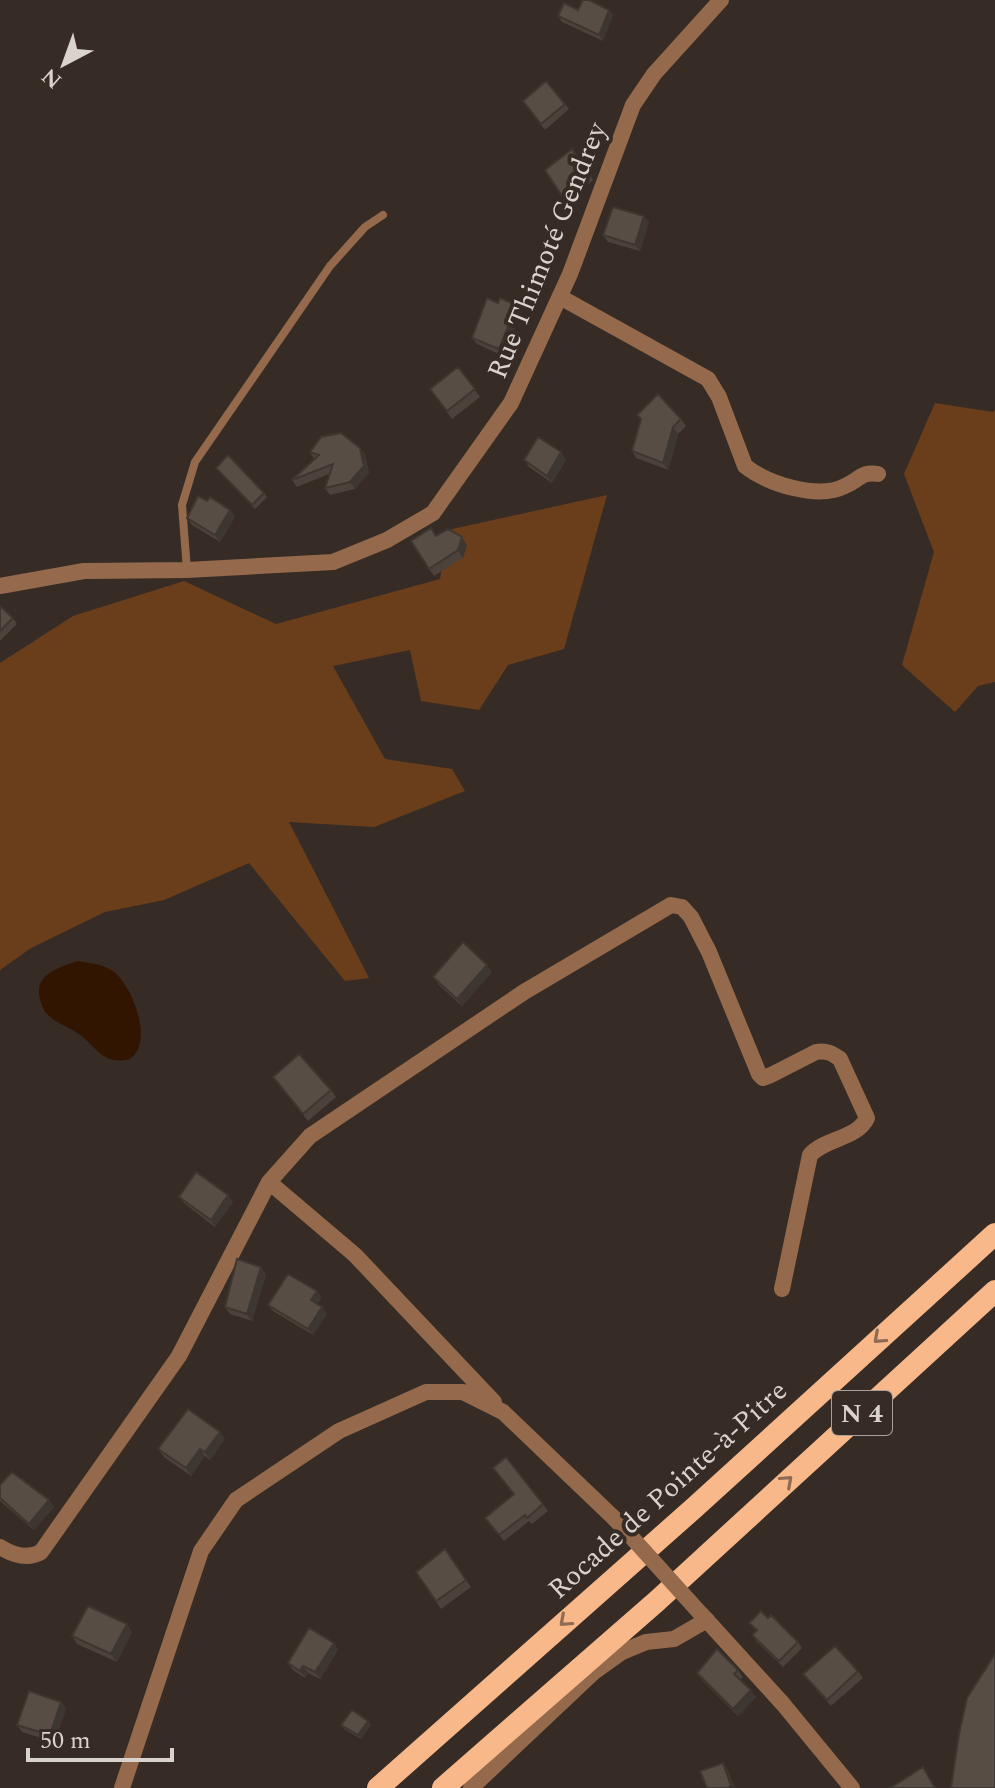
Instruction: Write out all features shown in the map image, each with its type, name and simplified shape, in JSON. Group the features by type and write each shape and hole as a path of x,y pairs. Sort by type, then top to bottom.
{"highway":[{"path":"937,1286 995,1227"},
{"name":"Rocade de Pointe-à-Pitre","path":"378,1788 694,1508 995,1234"},
{"name":"N 4","path":"443,1788 657,1601 995,1291"}],"street":[{"name":"Rue Thimoté Gendrey","path":"0,586 84,571 187,570 333,562 387,540 433,513 511,403 560,297 633,105 654,74 721,0"},
{"path":"560,297 708,379 719,397 745,466 753,473 807,491 843,488 861,474 878,474"},
{"path":"0,1547 21,1556 34,1556 41,1552 179,1356 269,1182 310,1136 395,1076 538,984 671,905 682,907 691,917 709,952 759,1074 763,1078 771,1075 816,1052 833,1054 840,1059 867,1118 855,1131 818,1147 810,1155 782,1289"},
{"path":"269,1182 355,1255 503,1412 616,1520 783,1704 852,1788"},
{"path":"122,1788 201,1551 236,1500 339,1431 426,1392 463,1392 503,1412"},
{"path":"471,1788 594,1672 622,1652 646,1642 674,1639 703,1616"}],"lane":[{"path":"187,570 182,505 195,462 330,266 365,227 383,215"}],"shaded area":[{"path":"935,403 995,410 995,682 978,686 955,712 902,665 934,552 904,474"},
{"path":"607,495 564,649 508,665 479,710 421,701 410,650 333,666 385,759 452,769 465,791 374,827 289,822 369,978 345,981 249,863 164,900 105,912 31,948 0,970 0,663 73,616 184,581 276,624 440,579 448,530"},
{"path":"78,961 113,971 127,988 138,1013 141,1039 138,1050 131,1058 119,1061 107,1058 44,1010 40,983 56,969"}],"building":[{"path":"583,0 609,10 599,35 558,16 564,3 578,10"},
{"path":"546,81 565,104 541,124 523,101"},
{"path":"572,149 589,174 562,196 545,170"},
{"path":"613,207 644,216 635,245 603,235"},
{"path":"487,298 498,303 500,298 517,305 499,349 472,338"},
{"path":"458,367 475,389 447,411 430,389"},
{"path":"658,394 681,419 673,427 663,463 632,451 641,419 637,415"},
{"path":"341,433 360,448 364,466 350,482 325,488 333,464 292,480 319,455 310,452 321,437"},
{"path":"538,437 561,452 547,476 524,460"},
{"path":"228,455 264,493 252,505 216,468"},
{"path":"198,496 207,501 210,497 230,510 215,535 187,518"},
{"path":"431,528 436,536 448,529 462,537 458,550 429,569 411,541"},
{"path":"0,606 13,618 0,631"},
{"path":"463,942 487,965 457,999 433,977"},
{"path":"299,1054 331,1090 303,1114 273,1077"},
{"path":"196,1172 228,1195 211,1220 179,1197"},
{"path":"237,1259 261,1267 247,1314 225,1307"},
{"path":"288,1274 317,1291 311,1300 322,1307 308,1329 268,1305"},
{"path":"188,1409 220,1432 205,1452 200,1449 186,1468 158,1449"},
{"path":"506,1457 543,1504 499,1535 485,1518 514,1494 493,1468"},
{"path":"12,1472 49,1500 29,1524 0,1498 0,1485"},
{"path":"445,1549 466,1580 436,1601 416,1572"},
{"path":"88,1606 127,1624 111,1654 72,1636"},
{"path":"761,1611 768,1618 771,1615 798,1642 779,1661 752,1635 757,1630 749,1623"},
{"path":"309,1628 334,1643 315,1672 303,1666 300,1671 288,1663"},
{"path":"835,1646 858,1671 827,1700 803,1674"},
{"path":"717,1649 738,1670 734,1674 751,1690 733,1709 697,1673"},
{"path":"995,1654 995,1788 951,1788 967,1698"},
{"path":"29,1691 61,1702 50,1735 17,1725"},
{"path":"352,1710 368,1721 358,1735 341,1725"},
{"path":"723,1763 731,1786 707,1788 700,1771"},
{"path":"923,1767 935,1788 890,1788"}]}
